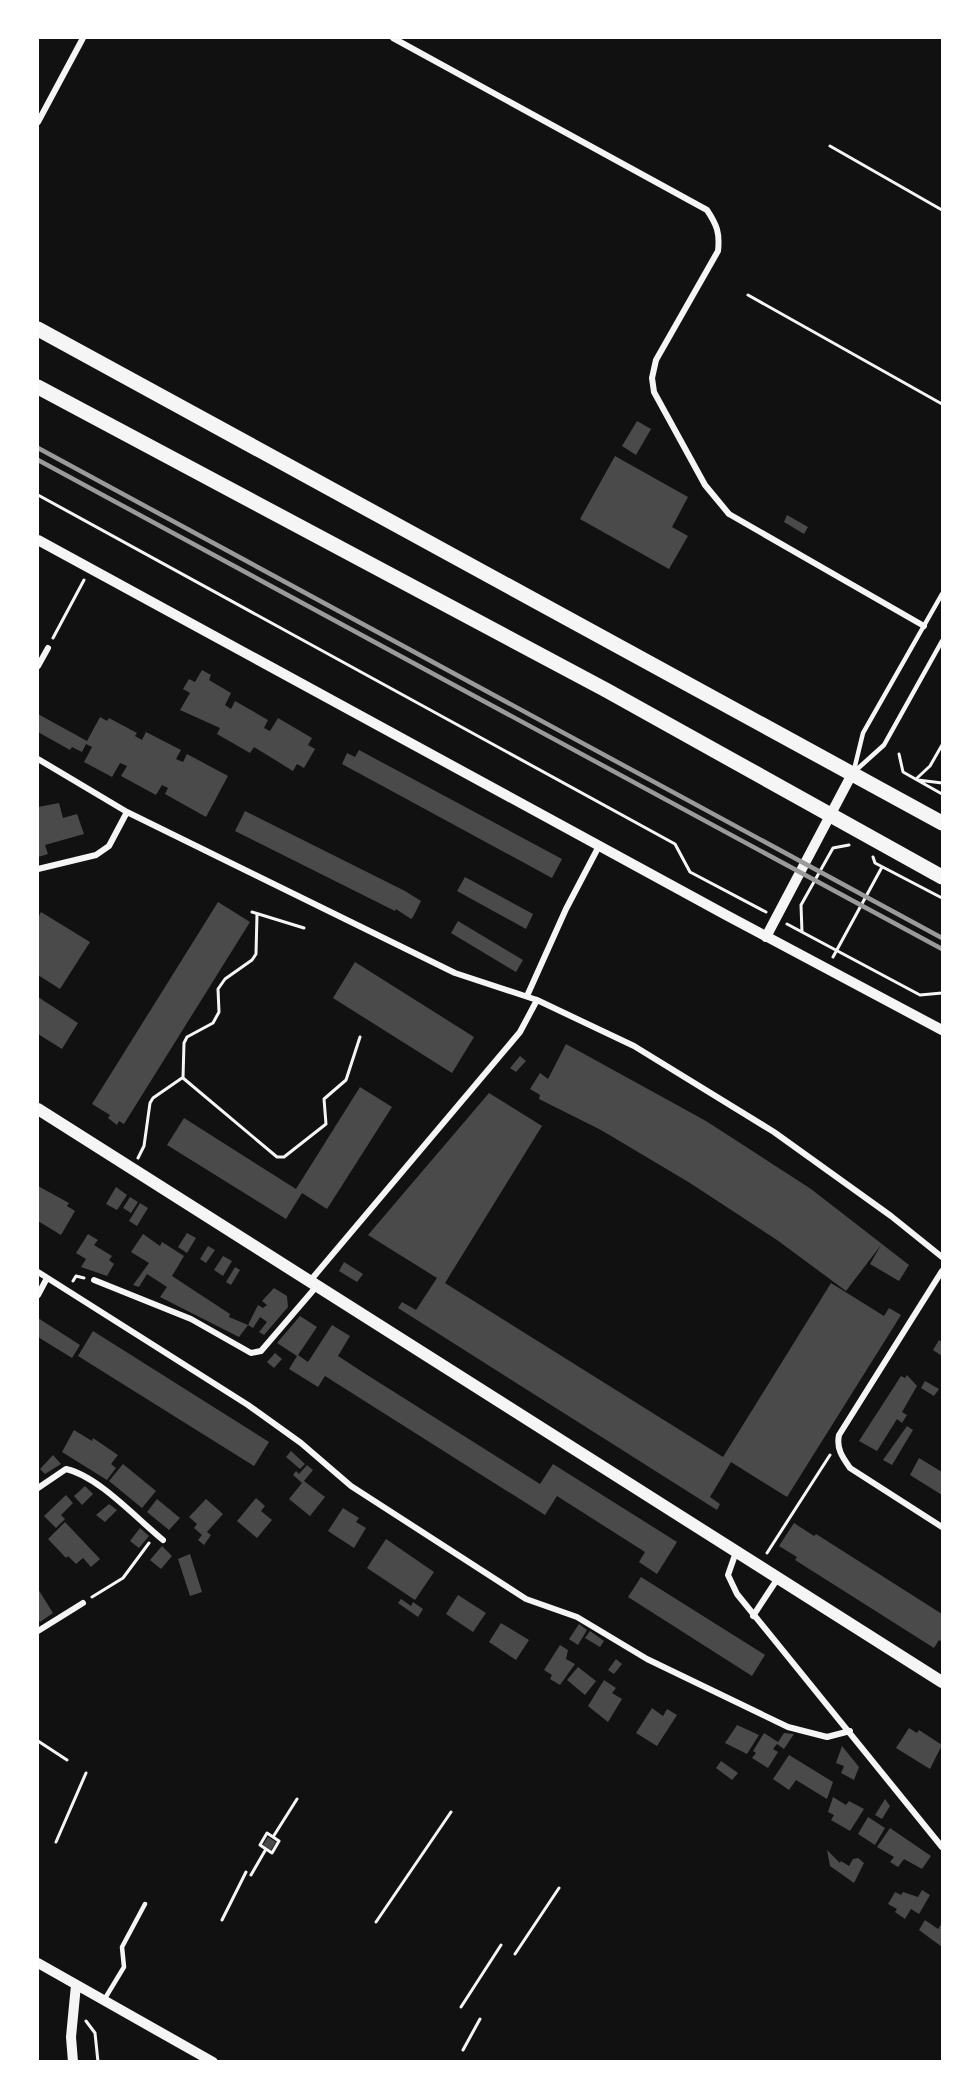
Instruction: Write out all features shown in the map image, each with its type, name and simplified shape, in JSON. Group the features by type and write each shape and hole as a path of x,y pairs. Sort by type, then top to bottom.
{"main road":[{"path":"38,329 942,823"},
{"path":"38,387 831,813 942,877"},
{"path":"38,1109 942,1682"}],"street":[{"path":"38,122 83,38"},
{"path":"393,38 707,210 717,224 720,237 718,251 656,360 652,378 654,392 705,485 729,514 924,626"},
{"path":"38,540 766,937 942,1030"},
{"path":"38,666 48,648"},
{"path":"38,759 127,812 455,973 537,1000 634,1046 774,1132 891,1216 942,1257"},
{"path":"766,937 852,774"},
{"path":"38,869 96,855 109,846 127,812"},
{"path":"527,996 566,909 599,846"},
{"path":"94,1280 191,1319 250,1353 261,1351 313,1284 520,1032 537,1000"},
{"path":"942,1271 839,1435 837,1444 850,1468 942,1527"},
{"path":"38,1272 248,1405 301,1443 351,1486 526,1599 577,1617 647,1659 788,1727 827,1737 849,1731"},
{"path":"38,1295 47,1278"},
{"path":"38,1488 66,1469 76,1471 92,1481 163,1540"},
{"path":"736,1551 728,1575 736,1594 942,1847"},
{"path":"753,1616 778,1578"},
{"path":"38,1631 83,1603"},
{"path":"38,1963 213,2061"},
{"path":"73,2061 71,2037 76,1985"}],"lane":[{"path":"852,774 863,733 942,594"},
{"path":"852,774 884,746 942,641"},
{"path":"104,2000 124,1967 122,1947 145,1904"}],"path":[{"path":"830,146 942,210"},
{"path":"748,295 942,404"},
{"path":"38,495 675,844 690,872 920,995 942,993"},
{"path":"48,648 79,589"},
{"path":"916,780 930,766 942,745"},
{"path":"899,754 903,772 942,794"},
{"path":"916,780 942,783"},
{"path":"802,933 801,905 833,848 840,845 855,847"},
{"path":"867,853 873,856 875,863 942,898"},
{"path":"830,964 882,867"},
{"path":"183,1077 184,1043 187,1037 213,1023 219,1012 218,989 225,980 252,960 256,954 255,913 304,928"},
{"path":"183,1077 277,1157 284,1157 327,1124 324,1099 346,1080 360,1037"},
{"path":"132,1170 144,1146 150,1103 153,1098 183,1077"},
{"path":"772,1546 827,1460"},
{"path":"83,1603 123,1578 156,1535"},
{"path":"38,1741 67,1760"},
{"path":"56,1842 86,1773"},
{"path":"273,1837 297,1799"},
{"path":"376,1922 451,1812"},
{"path":"267,1833 273,1837 279,1841 272,1853 260,1845 267,1833"},
{"path":"251,1875 266,1849"},
{"path":"222,1920 246,1872"},
{"path":"515,1954 559,1888"},
{"path":"461,2007 501,1945"},
{"path":"74,2005 95,2033 98,2061"},
{"path":"463,2050 480,2019"}],"building":[{"path":"637,421 651,429 636,455 622,446"},
{"path":"615,456 688,497 672,527 688,536 669,569 580,519"},
{"path":"787,515 808,527 804,534 784,522"},
{"path":"202,670 211,675 209,680 231,693 225,705 231,709 235,701 268,720 264,728 270,731 278,718 312,738 308,745 315,749 304,768 297,764 293,771 254,747 250,753 217,734 220,728 180,710 190,693 183,689 189,679 195,682"},
{"path":"38,714 87,741 100,717 107,721 109,718 137,733 135,736 142,740 146,732 181,750 176,759 183,762 187,754 228,776 206,817 165,794 168,788 162,785 156,795 121,776 127,766 120,763 112,777 84,762 92,747 86,744 82,752 72,747 70,750 38,732"},
{"path":"359,750 562,859 552,878 342,764 347,753 355,757"},
{"path":"59,803 63,818 77,814 84,834 45,845 48,854 38,857 38,807"},
{"path":"245,811 421,901 413,917 411,919 396,909 395,911 235,831"},
{"path":"465,877 533,914 526,929 457,891"},
{"path":"218,902 250,922 124,1124 119,1121 117,1125 108,1118 110,1115 92,1104"},
{"path":"41,912 90,942 60,989 38,975 38,918"},
{"path":"458,921 523,960 516,972 451,933"},
{"path":"355,962 474,1037 452,1073 333,998"},
{"path":"38,997 78,1023 62,1049 38,1034"},
{"path":"566,1044 706,1121 811,1189 909,1265 899,1281 870,1264 881,1245 846,1291 777,1240 690,1183 601,1130 539,1099 540,1095 530,1089 540,1073 548,1079"},
{"path":"520,1056 526,1061 516,1072 510,1068"},
{"path":"360,1087 392,1107 327,1209 302,1193 286,1219 167,1145 184,1118 296,1189"},
{"path":"489,1093 542,1126 445,1283 723,1457 831,1283 884,1316 889,1308 901,1315 787,1497 731,1462 710,1497 720,1504 717,1510 398,1308 402,1302 416,1310 437,1278 368,1235"},
{"path":"38,1186 69,1203 67,1206 75,1211 61,1235 38,1221"},
{"path":"116,1187 127,1195 117,1210 106,1204"},
{"path":"130,1197 138,1202 131,1213 123,1208"},
{"path":"140,1203 148,1208 137,1226 129,1221"},
{"path":"187,1233 196,1238 187,1253 178,1247"},
{"path":"88,1234 98,1240 94,1245 112,1256 109,1260 114,1264 107,1276 81,1267 86,1259 76,1253"},
{"path":"143,1234 160,1246 162,1242 184,1256 172,1276 230,1314 229,1317 248,1325 239,1337 160,1297 167,1287 147,1274 139,1287 133,1285 149,1263 131,1252"},
{"path":"208,1246 215,1250 206,1263 200,1259"},
{"path":"223,1256 232,1261 223,1276 214,1270"},
{"path":"344,1262 363,1274 357,1282 339,1271"},
{"path":"235,1267 240,1270 231,1285 226,1282"},
{"path":"274,1288 287,1296 288,1307 264,1335 259,1332 267,1322 260,1317 253,1328 248,1325 258,1305 263,1308 267,1305 262,1301"},
{"path":"300,1316 317,1327 298,1355 308,1362 332,1325 350,1336 338,1356 540,1484 553,1464 677,1542 657,1574 639,1562 645,1552 557,1496 545,1515 325,1376 318,1387 289,1369 297,1356 277,1343"},
{"path":"38,1318 80,1345 72,1358 38,1337"},
{"path":"93,1331 269,1442 254,1466 78,1356"},
{"path":"939,1340 942,1342 942,1356 933,1350"},
{"path":"275,1353 282,1359 274,1368 267,1362"},
{"path":"907,1375 917,1386 902,1412 907,1415 902,1423 897,1419 877,1451 859,1441 901,1376 905,1378"},
{"path":"925,1381 939,1389 934,1396 921,1388"},
{"path":"907,1426 913,1430 892,1465 883,1460"},
{"path":"74,1430 92,1441 93,1438 118,1455 111,1464 116,1468 107,1480 62,1452"},
{"path":"291,1451 305,1464 300,1469 286,1457"},
{"path":"53,1455 61,1464 45,1474 40,1469"},
{"path":"919,1458 942,1472 942,1495 910,1475"},
{"path":"123,1464 156,1491 142,1508 109,1481"},
{"path":"307,1465 313,1470 304,1481 325,1497 310,1516 289,1499 302,1483 293,1475 296,1471 299,1474"},
{"path":"85,1486 93,1494 82,1505 74,1496"},
{"path":"66,1495 73,1503 61,1515 65,1519 56,1528 44,1516"},
{"path":"256,1498 265,1506 261,1511 272,1520 257,1538 237,1521"},
{"path":"157,1499 180,1518 169,1530 147,1512"},
{"path":"206,1499 223,1514 207,1532 211,1535 204,1545 198,1540 202,1535 194,1528 197,1524 189,1517"},
{"path":"109,1504 117,1510 105,1522 96,1515"},
{"path":"343,1508 359,1518 356,1522 366,1528 354,1548 328,1531"},
{"path":"65,1522 100,1559 91,1567 83,1558 76,1564 68,1556 66,1558 48,1539"},
{"path":"794,1523 814,1536 816,1534 942,1614 942,1642 939,1640 934,1648 795,1560 797,1557 779,1546"},
{"path":"140,1528 149,1536 139,1548 130,1541"},
{"path":"386,1539 434,1572 415,1600 367,1568"},
{"path":"162,1546 172,1556 161,1569 150,1560"},
{"path":"190,1554 202,1592 190,1596 178,1559"},
{"path":"641,1577 765,1655 752,1676 628,1597"},
{"path":"38,1589 53,1613 40,1622 38,1619"},
{"path":"458,1595 486,1613 473,1632 446,1614"},
{"path":"401,1599 411,1606 413,1602 423,1609 418,1617 398,1603"},
{"path":"501,1623 529,1640 516,1660 489,1642"},
{"path":"579,1624 587,1630 578,1645 569,1639"},
{"path":"590,1631 604,1641 600,1647 585,1638"},
{"path":"560,1645 568,1650 566,1659 575,1664 560,1685 550,1679 552,1675 544,1670"},
{"path":"616,1659 622,1664 614,1674 608,1670"},
{"path":"578,1667 596,1681 585,1695 567,1680"},
{"path":"604,1680 616,1688 612,1693 622,1699 608,1722 588,1706"},
{"path":"652,1708 663,1716 667,1709 677,1715 657,1746 636,1733"},
{"path":"737,1725 759,1735 747,1754 725,1743"},
{"path":"909,1728 917,1733 919,1730 942,1745 930,1769 896,1748"},
{"path":"764,1733 778,1742 784,1733 794,1734 784,1749 777,1744 773,1749 778,1752 768,1768 752,1758 756,1753 753,1751"},
{"path":"842,1746 859,1767 854,1780 841,1773 844,1766 836,1763"},
{"path":"789,1755 833,1782 827,1799 796,1780 789,1790 773,1779"},
{"path":"721,1761 738,1773 732,1780 716,1768"},
{"path":"833,1797 846,1805 849,1801 864,1809 850,1831 831,1820 834,1815 828,1812"},
{"path":"885,1799 890,1806 882,1819 875,1815"},
{"path":"868,1817 885,1828 875,1845 858,1834"},
{"path":"890,1828 931,1856 922,1869 904,1859 898,1867 890,1862 894,1857 877,1847"},
{"path":"268,1837 276,1842 271,1850 263,1845"},
{"path":"827,1850 840,1863 841,1861 849,1866 853,1859 858,1858 864,1863 854,1883 830,1866"},
{"path":"922,1890 930,1895 919,1914 911,1909 905,1919 895,1912 897,1909 888,1904 895,1892 918,1897"},
{"path":"925,1920 938,1929 942,1923 942,1947 919,1930"}],"railway":[{"path":"38,448 942,938"},
{"path":"38,460 942,949"}]}
